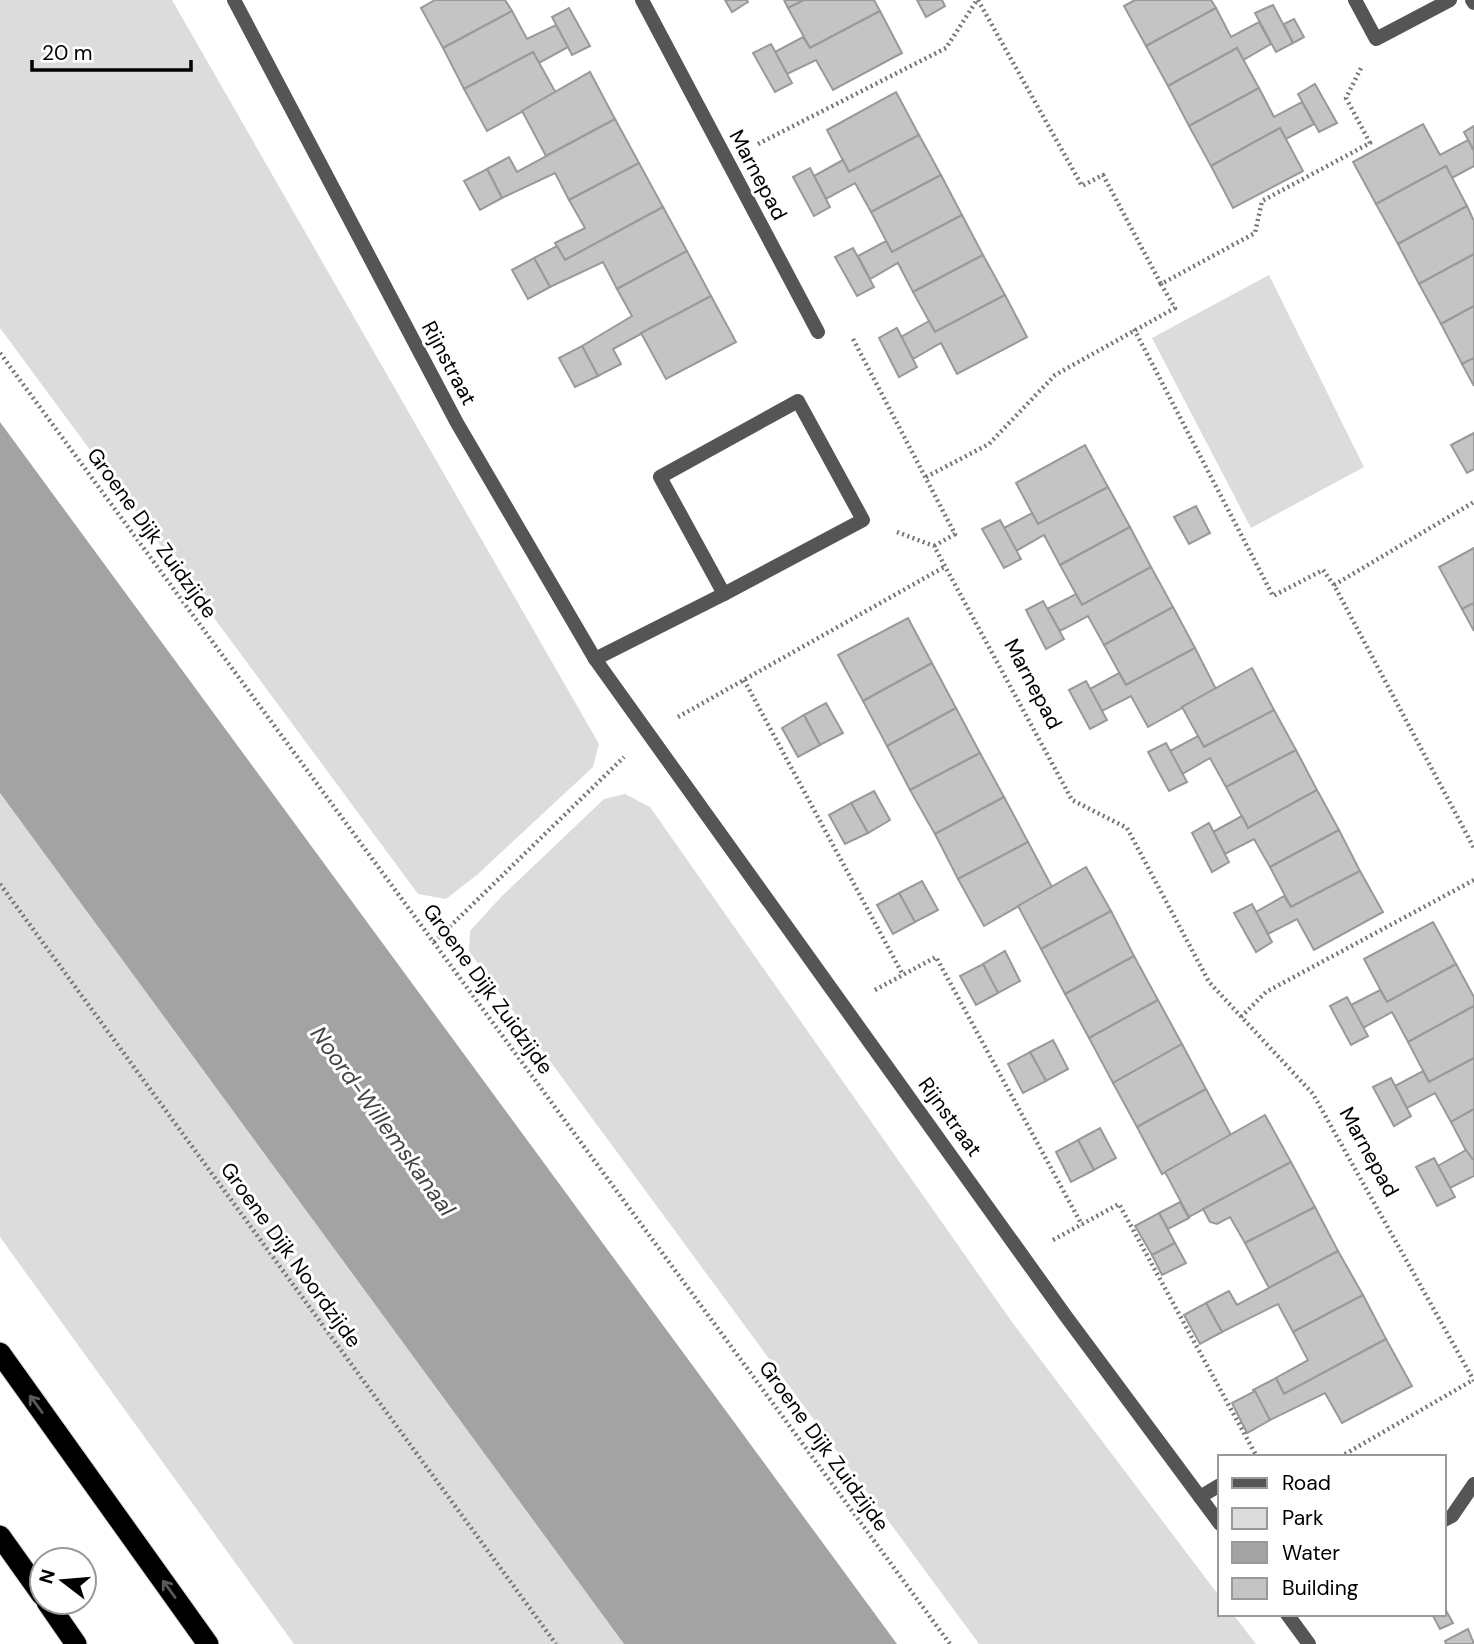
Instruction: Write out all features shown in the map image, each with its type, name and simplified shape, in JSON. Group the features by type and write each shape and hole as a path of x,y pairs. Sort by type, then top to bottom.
{"highway":[{"path":"0,1353 208,1644"},
{"path":"0,1536 28,1575"},
{"path":"57,1616 76,1644"}],"street":[{"name":"Rijnstraat","path":"234,0 457,424 595,659 1218,1521"},
{"name":"Marnepad","path":"642,0 818,332"},
{"path":"1355,0 1376,39 1450,0"},
{"path":"595,659 724,594 863,520 798,401 660,477 724,594"},
{"path":"1446,1519 1452,1516 1474,1484"},
{"path":"1200,1497 1218,1486"},
{"path":"1288,1616 1309,1644"}],"path":[{"path":"727,160 946,48 978,0 1082,186 1103,175 1175,307 1055,375 989,444 926,477"},
{"path":"1161,284 1255,233 1262,201 1370,144 1346,98 1376,39"},
{"name":"Marnepad","path":"818,332 843,320 955,534 934,546 1072,800 1127,828 1209,982 1313,1094 1473,1380"},
{"path":"1134,329 1273,596 1322,570 1334,585 1474,848"},
{"name":"Groene Dijk Zuidzijde","path":"0,354 950,1644"},
{"path":"1334,585 1474,502"},
{"path":"434,942 649,733 946,566"},
{"path":"744,680 903,975"},
{"path":"1241,1017 1266,992 1474,880"},
{"name":"Groene Dijk Noordzijde","path":"0,884 556,1644"},
{"path":"845,1006 936,957 1082,1225"},
{"path":"1024,1256 1119,1204 1256,1455"},
{"path":"1343,1455 1473,1380"}],"green space":[{"path":"0,0 172,0 599,744 593,767 478,874 446,899 418,894 0,328"},
{"path":"1269,275 1364,467 1251,528 1152,338"},
{"path":"0,793 624,1644 294,1644 0,1237"},
{"path":"625,794 650,807 1012,1322 1218,1594 1218,1616 1235,1616 1256,1644 979,1644 469,951 470,931 501,897 604,799"}],"water":[{"name":"Noord-Willemskanaal","path":"0,422 897,1644 624,1644 0,793"}],"building":[{"path":"435,0 505,0 512,11 443,48 421,8"},
{"path":"725,0 747,0 748,2 732,12"},
{"path":"784,0 804,0 788,8"},
{"path":"804,0 874,0 880,11 810,48 788,8"},
{"path":"917,0 942,0 945,6 926,17"},
{"path":"1135,0 1211,0 1216,8 1146,46 1124,6"},
{"path":"1273,5 1293,43 1276,52 1255,13"},
{"path":"569,8 590,46 572,55 552,17"},
{"path":"1216,8 1231,37 1259,22 1271,44 1243,60 1237,48 1168,86 1146,46"},
{"path":"512,11 527,39 556,25 568,47 539,63 533,52 464,89 443,48"},
{"path":"880,11 902,53 833,90 816,60 787,74 775,52 803,37 810,48"},
{"path":"1294,19 1304,37 1293,43 1284,24"},
{"path":"771,44 792,83 775,92 753,53"},
{"path":"1237,48 1259,88 1189,126 1168,86"},
{"path":"533,52 556,93 487,131 464,89"},
{"path":"590,72 615,119 546,156 522,111"},
{"path":"1315,84 1337,123 1319,132 1298,94"},
{"path":"1259,88 1274,117 1302,102 1314,124 1286,139 1280,128 1211,166 1189,126"},
{"path":"896,92 919,135 849,172 827,130"},
{"path":"615,119 639,163 569,200 555,173 502,198 487,169 509,157 517,172"},
{"path":"1423,124 1440,155 1468,140 1474,151 1474,166 1452,178 1446,166 1376,204 1353,162"},
{"path":"1474,126 1474,151 1464,132"},
{"path":"1280,128 1303,171 1233,208 1211,166"},
{"path":"919,135 941,175 871,212 855,183 826,199 814,176 843,160 849,172"},
{"path":"639,163 663,207 565,260 555,243 585,228 569,200"},
{"path":"1446,166 1467,206 1398,244 1376,204"},
{"path":"810,168 830,207 814,216 793,177"},
{"path":"487,169 502,198 480,210 464,181"},
{"path":"941,175 962,215 892,252 871,212"},
{"path":"1467,206 1474,221 1474,254 1419,284 1398,244"},
{"path":"663,207 687,251 617,289 603,262 550,287 534,258 557,246 565,260"},
{"path":"962,215 983,255 913,292 898,263 870,279 858,256 886,241 892,252"},
{"path":"853,248 874,287 857,296 835,257"},
{"path":"687,251 711,296 613,349 621,364 598,376 582,346 632,316 617,289"},
{"path":"1474,254 1474,306 1441,324 1419,284"},
{"path":"983,255 1005,295 935,332 913,292"},
{"path":"534,258 550,287 528,299 512,270"},
{"path":"1005,295 1027,337 957,374 941,343 913,359 901,337 929,321 935,332"},
{"path":"711,296 736,342 666,379 641,333"},
{"path":"1474,306 1474,358 1462,364 1441,324"},
{"path":"897,328 917,367 899,377 879,338"},
{"path":"582,346 598,376 575,387 559,358"},
{"path":"1474,358 1474,386 1462,364"},
{"path":"1474,433 1474,469 1467,473 1451,445"},
{"path":"1085,445 1108,487 1038,524 1016,483"},
{"path":"1108,487 1130,527 1060,565 1044,535 1016,551 1004,528 1032,513 1038,524"},
{"path":"1196,506 1210,533 1189,544 1174,517"},
{"path":"1000,520 1021,559 1004,568 982,529"},
{"path":"1130,527 1151,567 1082,605 1060,565"},
{"path":"1474,548 1474,603 1462,609 1439,567"},
{"path":"1151,567 1173,607 1104,645 1088,616 1060,631 1047,609 1076,594 1082,605"},
{"path":"1043,601 1064,639 1046,649 1026,610"},
{"path":"1474,603 1474,631 1462,609"},
{"path":"1173,607 1195,648 1126,685 1104,645"},
{"path":"908,618 932,663 863,701 838,655"},
{"path":"1195,648 1216,689 1148,727 1131,696 1102,711 1090,689 1119,673 1126,685"},
{"path":"932,663 956,708 887,746 863,701"},
{"path":"1252,668 1274,710 1204,747 1182,707"},
{"path":"1086,681 1107,720 1090,729 1069,690"},
{"path":"826,703 843,733 820,745 804,715"},
{"path":"956,708 980,753 910,790 887,746"},
{"path":"1274,710 1296,750 1226,787 1210,758 1182,774 1170,751 1198,736 1204,747"},
{"path":"804,715 820,745 798,757 782,728"},
{"path":"1166,743 1187,782 1169,791 1148,752"},
{"path":"1296,750 1317,790 1248,828 1226,787"},
{"path":"980,753 1004,797 935,834 910,790"},
{"path":"1317,790 1339,830 1270,867 1254,839 1225,854 1213,832 1242,816 1248,828"},
{"path":"874,791 890,820 868,833 851,803"},
{"path":"1004,797 1028,842 958,879 935,834"},
{"path":"851,803 868,833 845,844 829,815"},
{"path":"1209,823 1229,862 1212,872 1192,833"},
{"path":"1339,830 1360,871 1291,907 1270,867"},
{"path":"1028,842 1052,887 984,926 958,879"},
{"path":"1086,867 1111,911 1041,949 1018,906"},
{"path":"1360,871 1383,912 1314,950 1297,919 1268,934 1256,912 1284,896 1291,907"},
{"path":"922,881 938,910 915,922 899,893"},
{"path":"899,893 915,922 893,934 877,905"},
{"path":"1252,904 1272,942 1256,952 1234,913"},
{"path":"1111,911 1134,956 1065,994 1041,949"},
{"path":"1433,922 1456,964 1387,1002 1364,959"},
{"path":"1005,951 1020,981 998,993 983,964"},
{"path":"1134,956 1158,1000 1089,1038 1065,994"},
{"path":"983,964 998,993 976,1005 960,976"},
{"path":"1456,964 1474,997 1474,1006 1408,1042 1392,1012 1363,1028 1351,1005 1380,990 1387,1002"},
{"path":"1347,997 1368,1036 1351,1045 1330,1006"},
{"path":"1158,1000 1182,1044 1113,1083 1089,1038"},
{"path":"1474,1006 1474,1058 1429,1082 1408,1042"},
{"path":"1053,1040 1068,1069 1046,1081 1030,1052"},
{"path":"1182,1044 1206,1089 1137,1127 1113,1083"},
{"path":"1030,1052 1046,1081 1023,1093 1008,1064"},
{"path":"1474,1058 1474,1109 1451,1122 1435,1093 1407,1108 1395,1086 1423,1071 1429,1082"},
{"path":"1391,1078 1411,1116 1394,1126 1373,1087"},
{"path":"1206,1089 1231,1135 1162,1174 1137,1127"},
{"path":"1474,1109 1474,1161 1472,1162 1451,1122"},
{"path":"1265,1115 1291,1162 1189,1217 1165,1172"},
{"path":"1100,1128 1116,1158 1094,1170 1078,1140"},
{"path":"1078,1140 1094,1170 1071,1182 1056,1152"},
{"path":"1466,1150 1474,1161 1474,1176 1450,1188 1438,1166"},
{"path":"1434,1158 1455,1197 1437,1206 1416,1167"},
{"path":"1291,1162 1315,1207 1245,1243 1230,1217 1217,1224 1210,1222 1203,1209"},
{"path":"1180,1202 1189,1218 1168,1229 1159,1213"},
{"path":"1315,1207 1338,1251 1269,1288 1245,1243"},
{"path":"1159,1213 1175,1243 1152,1255 1135,1226"},
{"path":"1175,1243 1186,1263 1162,1275 1152,1255"},
{"path":"1338,1251 1363,1295 1293,1332 1278,1304 1222,1332 1206,1303 1229,1291 1237,1305"},
{"path":"1363,1295 1386,1339 1284,1394 1276,1378 1308,1360 1293,1332"},
{"path":"1206,1303 1222,1332 1200,1344 1184,1315"},
{"path":"1386,1339 1412,1386 1342,1423 1325,1393 1270,1420 1253,1390 1276,1378 1284,1394"},
{"path":"1255,1391 1270,1420 1247,1433 1232,1403"},
{"path":"1446,1611 1453,1623 1440,1629 1433,1616 1446,1616"},
{"path":"1468,1629 1474,1644 1446,1644 1445,1641"}]}
